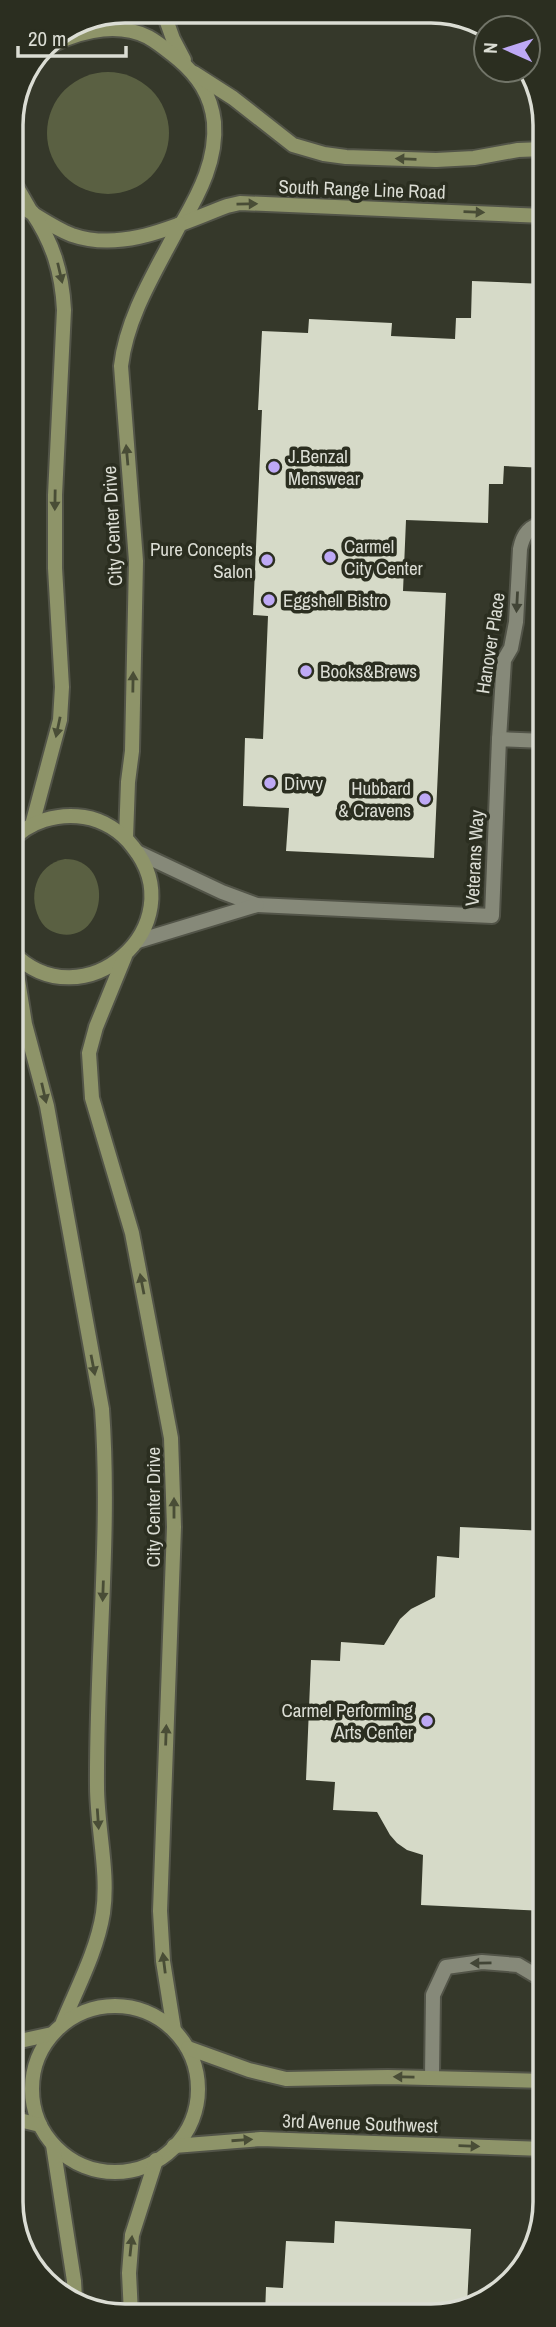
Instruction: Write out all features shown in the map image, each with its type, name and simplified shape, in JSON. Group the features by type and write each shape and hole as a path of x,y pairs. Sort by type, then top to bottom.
{"street":[{"name":"City Center Drive","path":"126,838 132,751 136,561 121,366 123,349 132,320 207,172 214,140 211,105 173,39 167,23"},
{"name":"South Range Line Road","path":"76,35 115,30 146,36 233,97 293,145 317,152 346,157 436,160 474,158 533,149"},
{"path":"23,198 46,233 56,255 63,282 64,310 55,556 61,709 50,765 32,825"},
{"name":"South Range Line Road","path":"31,212 71,234 97,240 127,240 240,204 533,216"},
{"path":"23,208 31,212"},
{"name":"Hanover Place","path":"499,739 503,660 511,648 516,622 520,549 523,538 533,528"},
{"path":"499,739 533,740"},
{"name":"Veterans Way","path":"257,905 492,916 499,739"},
{"path":"23,832 53,817 92,819 110,827 126,838 146,868 151,905 147,924 138,941 125,956 105,970 82,977 58,977 36,970 23,961"},
{"path":"137,852 222,892 257,905"},
{"path":"138,941 257,905"},
{"name":"City Center Drive","path":"125,956 96,1027 89,1053 92,1098 132,1233 172,1438 174,1527 160,1911 163,1961 174,2030"},
{"path":"23,1013 47,1106 102,1409 106,1457 97,1787 104,1901 101,1926 63,2022"},
{"path":"432,2077 433,1995 446,1967 482,1962 518,1965 533,1974"},
{"path":"107,2006 131,2007 155,2015 174,2030 188,2048 196,2071 198,2094 193,2117 182,2138 166,2154 144,2166 120,2172 95,2169 71,2160 53,2145 40,2124 33,2102 33,2078 37,2058 63,2022 82,2012 107,2006"},
{"path":"23,2041 52,2034"},
{"path":"188,2048 249,2070 286,2079 432,2077 533,2081"},
{"path":"23,2120 40,2124"},
{"name":"3rd Avenue Southwest","path":"174,2146 261,2139 533,2148"},
{"path":"53,2145 75,2291"},
{"path":"131,2304 129,2273 132,2235 156,2160"}],"green space":[{"path":"108,72 131,76 151,90 165,110 169,133 165,156 151,176 131,190 108,194 85,190 65,176 51,156 47,133 51,110 65,90 85,76"},
{"path":"65,859 81,863 92,872 98,885 99,900 95,914 87,926 76,933 60,934 42,923 37,914 34,894 40,875 46,868"}],"building":[{"name":"Carmel City Center","path":"472,281 533,284 533,467 504,466 503,484 489,484 488,523 406,520 403,591 446,593 434,858 286,851 289,808 243,806 245,738 263,739 268,616 253,615 262,410 258,410 262,331 308,333 309,319 392,323 391,336 455,339 456,318 471,318"},
{"name":"Carmel Performing Arts Center","path":"460,1527 533,1530 533,1910 421,1905 423,1855 407,1850 397,1843 377,1812 333,1810 335,1782 306,1780 311,1660 340,1661 341,1642 384,1645 400,1619 411,1609 435,1597 437,1556 459,1558"},
{"path":"335,2221 471,2229 467,2297 431,2304 265,2304 266,2287 283,2288 286,2241 334,2243"}],"place":[{"name":"J.Benzal Menswear","path":"274,467"},
{"name":"Carmel City Center","path":"330,557"},
{"name":"Pure Concepts Salon","path":"267,560"},
{"name":"Eggshell Bistro","path":"269,600"},
{"name":"Books&Brews","path":"306,671"},
{"name":"Divvy","path":"270,783"},
{"name":"Hubbard & Cravens","path":"425,799"},
{"name":"Carmel Performing Arts Center","path":"427,1721"}]}
